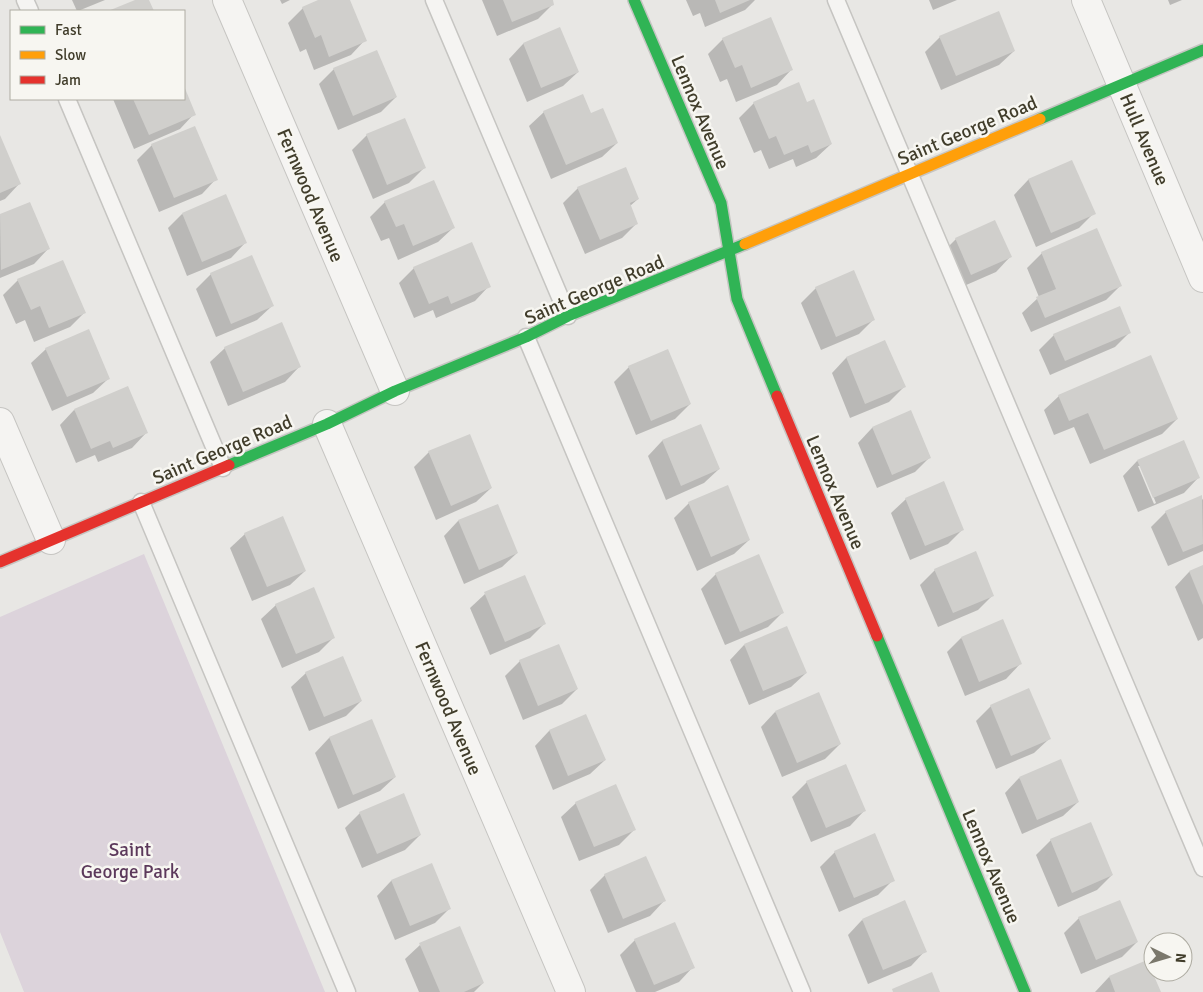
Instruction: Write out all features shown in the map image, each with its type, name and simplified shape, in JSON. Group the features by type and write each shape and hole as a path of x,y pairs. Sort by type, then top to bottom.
{"street":[{"name":"Fernwood Avenue","path":"227,0 395,391"},
{"name":"Lennox Avenue","path":"634,0 721,203 737,299 1025,992"},
{"name":"Hull Avenue","path":"1086,0 1203,278"},
{"name":"Saint George Road","path":"0,562 326,424 395,391 526,337 568,316 1203,50"},
{"path":"0,422 51,540"},
{"name":"Fernwood Avenue","path":"326,424 571,992"}],"lane":[{"path":"434,0 568,316"},
{"path":"836,0 1203,868"},
{"path":"67,100 223,468"},
{"path":"526,337 802,992"},
{"path":"141,502 347,992"}],"green space":[{"name":"Saint George Park","path":"144,554 325,992 24,992 0,932 0,617"}],"building":[{"path":"135,0 149,0 154,10 110,10"},
{"path":"318,0 350,0 367,41 329,57 321,35 315,38 302,7"},
{"path":"503,0 553,0 554,5 512,22"},
{"path":"715,0 750,0 720,13"},
{"path":"999,11 1015,51 956,76 939,36"},
{"path":"771,17 793,70 751,88 742,65 735,68 722,38"},
{"path":"560,27 579,72 541,88 523,43"},
{"path":"377,50 397,97 353,116 333,68"},
{"path":"799,82 807,102 814,99 832,144 811,153 808,145 784,155 776,136 769,139 753,102"},
{"path":"185,88 196,115 149,135 133,100 185,100"},
{"path":"583,94 591,113 603,108 618,143 566,165 543,111"},
{"path":"405,118 426,168 387,185 366,134"},
{"path":"195,126 218,180 174,198 151,144"},
{"path":"0,135 21,184 0,193"},
{"path":"1072,160 1096,214 1051,233 1028,179"},
{"path":"626,167 639,199 630,203 638,224 600,240 577,187"},
{"path":"434,180 455,228 413,246 404,224 396,227 384,201"},
{"path":"226,194 247,243 202,262 182,213"},
{"path":"30,202 50,249 1,270 0,214"},
{"path":"995,220 1012,257 971,275 955,238"},
{"path":"1097,228 1122,286 1045,318 1036,297 1056,289 1041,252"},
{"path":"472,242 491,287 451,304 448,296 429,304 413,267"},
{"path":"252,255 274,306 231,324 210,273"},
{"path":"63,260 86,313 49,328 40,306 31,310 17,279"},
{"path":"854,270 875,320 836,337 815,287"},
{"path":"1120,306 1131,333 1065,361 1053,334"},
{"path":"282,322 301,367 243,392 224,347"},
{"path":"89,329 110,379 67,397 45,348"},
{"path":"885,340 906,387 865,404 846,357"},
{"path":"668,349 691,404 651,421 628,366"},
{"path":"1151,355 1178,419 1104,450 1088,413 1069,421 1058,395"},
{"path":"128,386 148,433 113,448 110,441 91,449 74,409"},
{"path":"911,410 931,458 892,475 872,427"},
{"path":"701,424 720,469 681,486 662,440"},
{"path":"470,434 492,488 451,506 428,451"},
{"path":"1184,440 1200,478 1153,498 1137,460"},
{"path":"944,481 964,530 925,546 905,498"},
{"path":"728,485 750,540 711,557 688,502"},
{"path":"1202,495 1203,544 1183,552 1165,511"},
{"path":"498,504 518,553 479,570 458,520"},
{"path":"283,516 306,571 267,587 244,533"},
{"path":"976,551 994,596 953,613 934,569"},
{"path":"759,554 784,613 740,632 715,573"},
{"path":"1203,565 1203,605 1189,571"},
{"path":"525,575 546,624 505,642 484,592"},
{"path":"314,587 335,638 296,654 275,604"},
{"path":"1003,619 1022,664 979,682 961,637"},
{"path":"787,626 807,673 763,691 744,644"},
{"path":"559,644 578,689 538,706 519,660"},
{"path":"343,656 362,701 324,717 305,672"},
{"path":"1029,688 1051,739 1011,756 990,705"},
{"path":"819,692 841,744 797,763 775,711"},
{"path":"586,714 606,760 568,776 549,730"},
{"path":"372,719 396,777 353,795 329,737"},
{"path":"1061,759 1079,802 1037,820 1019,777"},
{"path":"846,764 866,811 826,828 806,781"},
{"path":"616,784 636,830 594,847 575,802"},
{"path":"404,793 421,835 377,854 359,812"},
{"path":"1091,822 1113,875 1072,893 1050,839"},
{"path":"875,833 895,881 854,898 834,851"},
{"path":"646,856 666,901 623,919 604,874"},
{"path":"432,863 451,909 410,926 391,880"},
{"path":"905,900 927,952 883,970 862,919"},
{"path":"1120,900 1138,942 1096,960 1078,917"},
{"path":"675,922 695,968 654,985 634,939"},
{"path":"460,926 484,983 464,992 440,992 419,943"},
{"path":"1143,962 1143,982 1157,982 1161,992 1115,992 1109,976"},
{"path":"932,972 940,992 893,992 892,989"}],"traffic: fast":[{"path":"634,0 721,203 737,299 777,396"},
{"path":"1040,119 1203,50"},
{"path":"229,465 327,424 395,391 526,337 568,316 745,244"},
{"path":"877,636 1025,992"}],"traffic: slow":[{"path":"745,244 1040,119"}],"traffic: jam":[{"path":"777,396 877,636"},
{"path":"0,562 229,465"}]}
